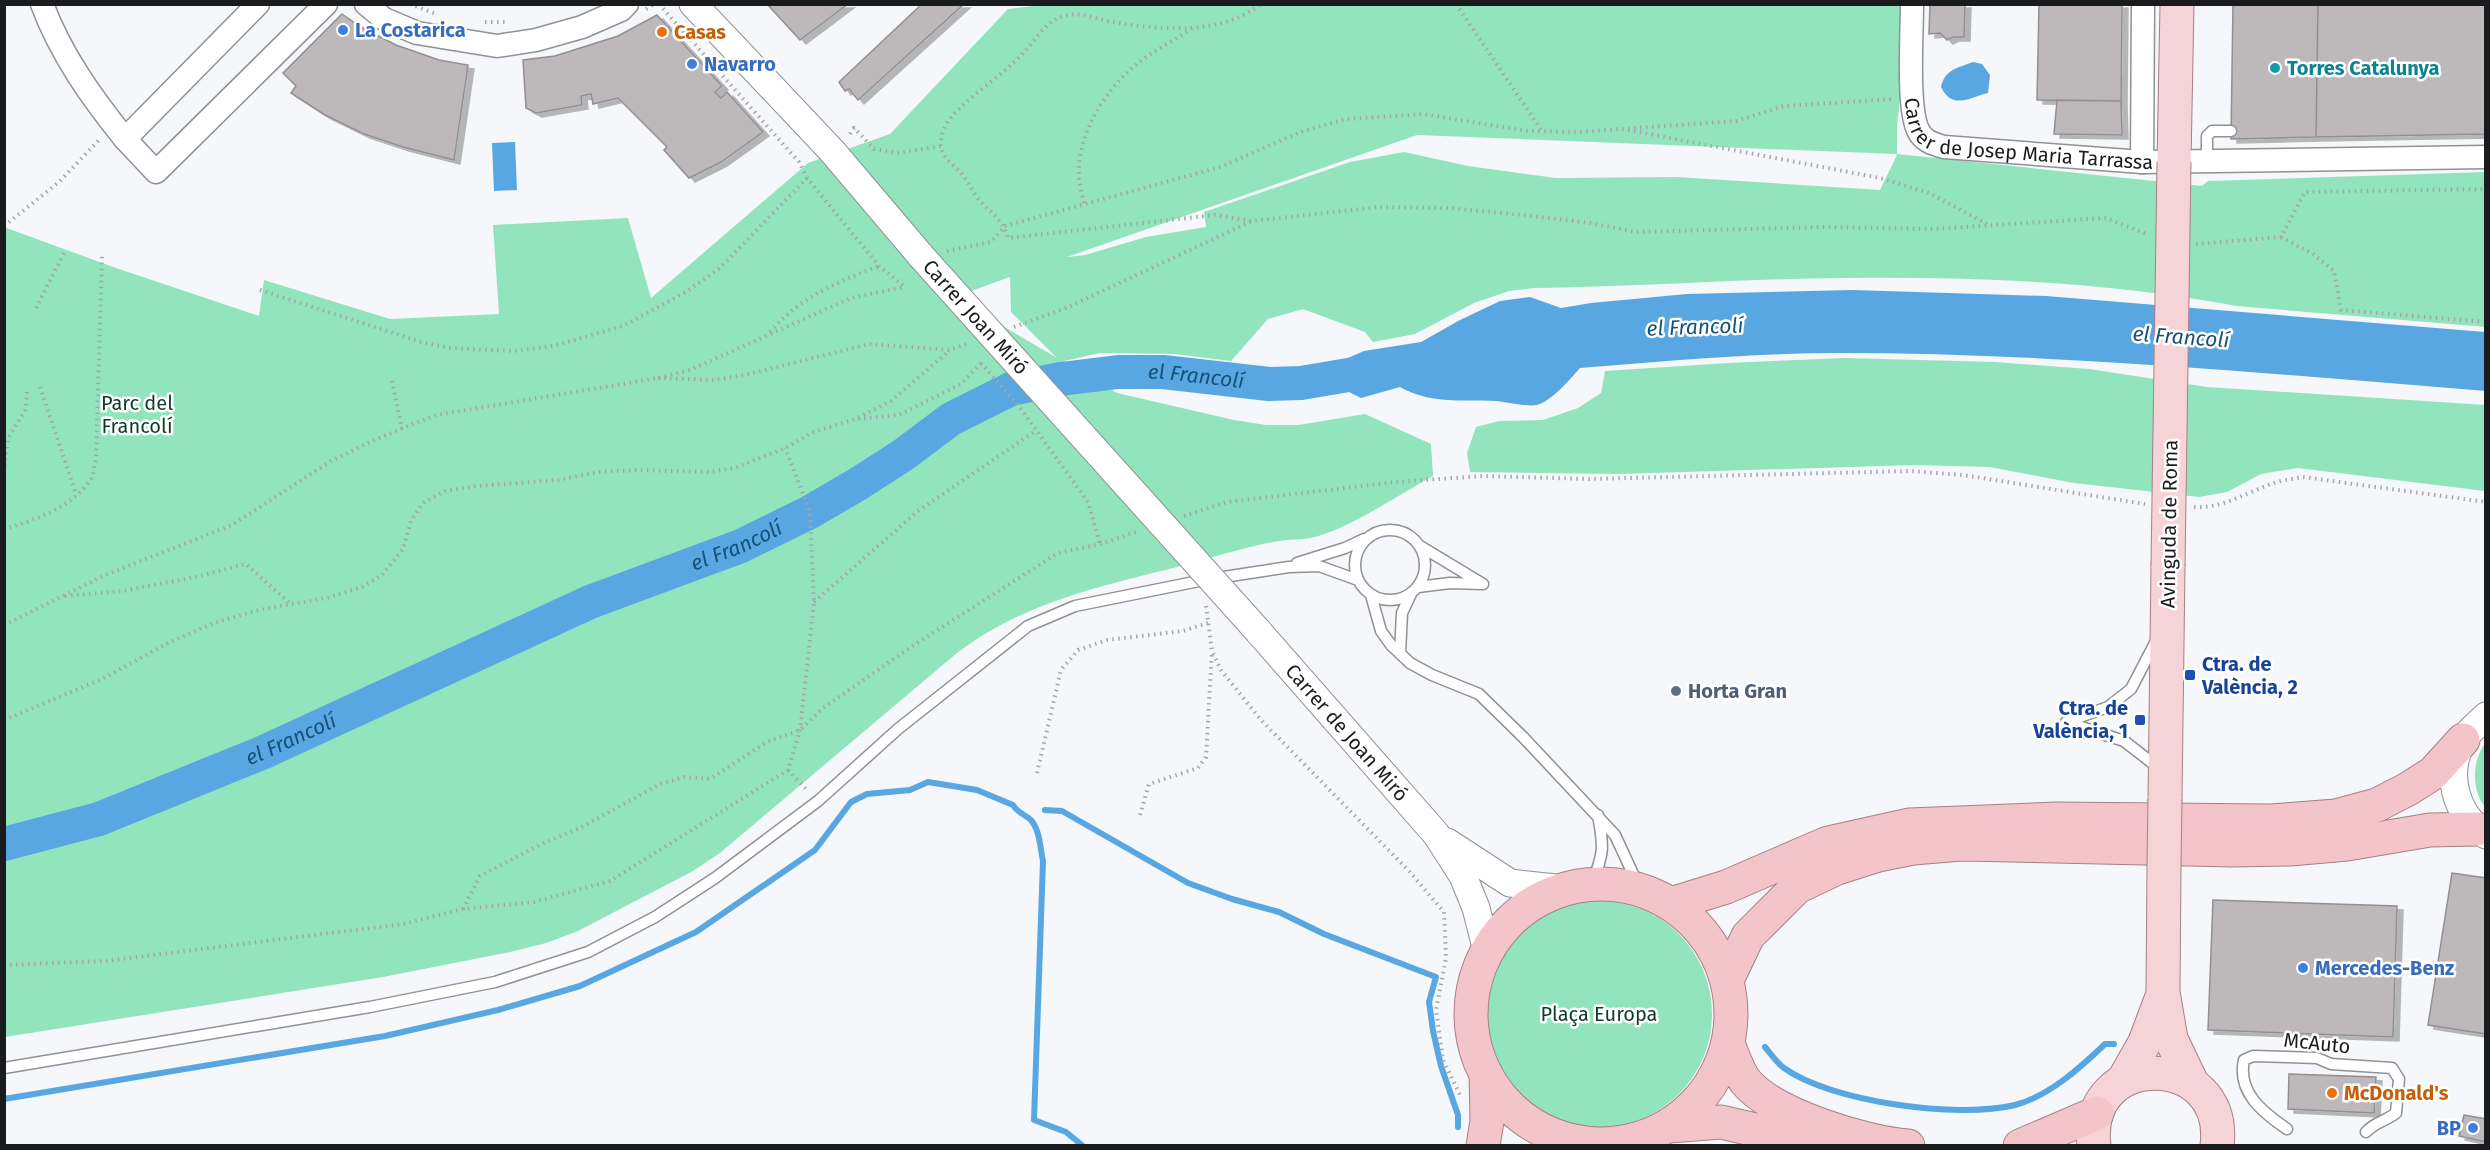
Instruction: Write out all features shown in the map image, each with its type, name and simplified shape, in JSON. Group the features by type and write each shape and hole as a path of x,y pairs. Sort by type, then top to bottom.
{"highway":[{"path":"1671,903 1726,887 1828,843 1909,825 2056,819 2271,821 2336,816 2377,805 2433,773 2479,724"},
{"path":"1727,980 1748,936 1797,887 1837,868 1878,855 1913,848 1971,844 2233,850 2290,849 2347,844 2430,831 2481,832"},
{"path":"1608,884 1640,889 1671,903 1700,929 1712,945 1727,980 1731,1001 1728,1044 1722,1064 1700,1099 1669,1126 1653,1134 1620,1143 1564,1143 1529,1123 1504,1101 1486,1074 1472,1033 1471,1010 1474,989 1487,951 1514,917 1546,896 1578,886 1608,884"},
{"path":"1728,1044 1745,1081 1784,1112 1856,1136 1908,1146"},
{"path":"1483,1146 1487,1121 1486,1074"},
{"path":"2020,1146 2097,1113"},
{"path":"1669,1126 1721,1122 1777,1135 1808,1146"}],"main road":[{"name":"Avinguda de Roma","path":"2177,4 2163,992 2171,1039 2193,1084 2210,1104 2222,1140"},
{"name":"Avinguda de Roma","path":"2123,1081 2145,1042 2163,992"},
{"path":"2094,1146 2092,1135 2097,1113 2106,1095 2123,1081 2133,1076 2154,1072 2173,1074 2193,1084"}],"street":[{"path":"42,4 70,62 97,104 156,172 326,4"},
{"path":"125,139 258,4"},
{"path":"366,4 384,19 417,33 497,46 536,40 582,27 621,10 627,4"},
{"name":"Carrer Joan Miró","path":"693,4 832,151 921,256 1258,631"},
{"name":"Carrer de Josep Maria Tarrassa","path":"1912,4 1912,113 1918,132 1928,143 1944,147 2142,162 2486,157"},
{"path":"2142,162 2143,4"},
{"name":"Avinguda de Roma","path":"2176,56 2184,4"},
{"name":"Carrer de Joan Miró","path":"1258,631 1470,869 1510,883 1578,886"},
{"path":"2479,724 2454,764 2454,786 2461,809 2481,832"},
{"path":"1470,869 1476,908 1487,951"}],"lane":[{"path":"2207,162 2207,136 2211,131 2231,131"},
{"path":"1289,567 1345,548 1385,530 1395,530 1414,538 1420,546 1483,584 1450,583 1414,590 1391,600 1371,595"},
{"path":"1358,580 1355,558 1366,538"},
{"path":"1400,653 1402,613 1423,578 1425,567 1420,546"},
{"path":"4,1068 222,1032 495,982 588,952 665,911 715,878 818,801 898,729 1028,626 1075,606 1204,580 1289,567 1319,566 1358,580 1371,595 1382,631 1390,645 1410,663 1432,675 1479,694 1523,736 1615,835 1640,889"},
{"path":"2165,786 2124,741 2066,722 2108,708 2131,689 2168,618"},
{"path":"1578,886 1601,860 1603,846 1598,815"},
{"name":"McAuto","path":"2287,1129 2256,1104 2246,1089 2241,1071 2244,1060 2253,1056 2317,1058 2331,1064 2392,1068 2398,1079 2396,1113 2387,1120 2374,1124 2367,1132"}],"path":[{"path":"410,4 441,15"},
{"path":"4,625 103,576 232,525 331,461 437,415 658,378 690,370 851,298 904,287 879,266 807,178 799,162 659,4"},
{"path":"1252,221 1215,215 1008,238 1005,226 977,197 943,153 941,134 950,119 1024,53 1053,21 1068,15 1082,15 1109,22 1149,27 1195,27 1226,24 1248,15 1261,4"},
{"path":"1456,4 1543,131"},
{"path":"480,21 512,22"},
{"path":"1084,203 1079,175 1082,146 1092,120 1121,77 1195,27"},
{"path":"921,256 991,242 1005,226 1220,167 1303,131 1346,119 1423,114 1528,131 1578,132 1736,122 1784,106 1912,98"},
{"path":"850,134 854,128 874,149 897,153 942,146"},
{"path":"1622,129 1880,178 1929,193 1989,225"},
{"path":"4,226 59,182 103,135"},
{"path":"260,290 421,342 449,348 513,351 554,346 623,326 686,292 720,268 807,178"},
{"path":"2281,237 2305,192 2486,189"},
{"path":"1009,331 1065,308 1252,221 1287,215 1389,207 1449,208 1590,223 1635,232 1824,227 1932,229 2105,218 2149,234"},
{"path":"2189,243 2199,245 2281,237 2313,254 2334,271 2341,310 2486,322"},
{"path":"36,308 65,251"},
{"path":"4,529 44,516 72,500 91,478 96,460 102,255"},
{"path":"768,335 786,314 813,295 879,266"},
{"path":"658,378 714,380 745,375 869,344 949,350 979,340"},
{"path":"4,720 102,679 168,643 214,623 259,610 292,605 362,587 382,574 403,549 411,521 423,503 445,491 477,486 558,480 598,472 638,470 710,472 735,468 785,448 811,433 855,419 891,401 949,350"},
{"path":"855,419 899,415 961,384 988,356"},
{"path":"981,363 1015,402 1088,502 1100,544"},
{"path":"392,381 402,429"},
{"path":"40,387 76,495"},
{"path":"4,472 6,438 26,409 27,390"},
{"path":"814,602 918,511 1036,430"},
{"path":"4,965 105,961 403,924 463,909 534,902 610,881 788,770 800,730 814,602 810,512 785,448"},
{"path":"1174,519 1227,502 1395,482 1483,476 1588,479 1910,471 1963,475 2146,504"},
{"path":"2193,507 2205,508 2235,500 2273,482 2303,477 2486,502"},
{"path":"463,909 480,876 541,844 580,828 660,784 684,777 710,779 767,742 800,730 823,708 893,659 1058,553 1100,544 1142,530"},
{"path":"61,596 123,591 200,576 246,564 292,605"},
{"path":"1140,816 1149,784 1198,768 1206,757 1212,651 1204,580"},
{"path":"1037,773 1061,669 1078,650 1107,640 1184,631 1208,623"},
{"path":"1212,651 1221,670 1260,718 1409,871 1444,912 1446,958 1436,1010 1443,1060 1462,1098"},
{"path":"788,770 818,801"}],"green space":[{"name":"Parc del Francolí","path":"1052,4 1901,4 1901,91 1897,125 1897,154 2202,186 2208,181 2485,172 2486,327 2237,306 2139,291 2041,282 1941,278 1803,279 1533,288 1509,291 1474,303 1415,334 1373,342 1365,332 1303,309 1268,319 1231,361 1175,354 1100,353 1064,361 1117,393 1234,420 1266,425 1299,425 1365,414 1431,444 1433,476 1357,520 1325,534 1253,546 1085,591 1002,624 951,658 720,853 693,871 578,931 546,943 510,952 383,977 5,1037 4,227 113,267 259,316 264,280 390,319 499,314 493,225 628,218 651,298 808,163 890,134 1008,9","holes":["1417,135 1896,154 1897,155 1880,190 1677,177 1556,178 1468,166 1404,152 1350,162 1204,212 1206,227 1146,237 1085,255 1067,257","1010,277 1011,312 1057,358 991,319 971,291"]},
{"path":"1845,358 1995,362 2089,369 2207,387 2486,405 2485,491 2298,468 2261,474 2227,492 2199,497 2074,483 1990,467 1914,465 1620,474 1470,472 1467,453 1476,427 1499,421 1543,420 1578,408 1601,393 1605,371"},
{"path":"2485,743 2485,807 2477,792 2475,775 2478,758"},
{"name":"Plaça Europa","path":"1599,901 1621,903 1642,910 1662,920 1679,934 1693,951 1703,971 1710,992 1712,1014 1710,1036 1703,1057 1693,1077 1679,1094 1662,1108 1642,1118 1621,1125 1599,1127 1577,1125 1556,1118 1536,1108 1519,1094 1505,1077 1495,1057 1488,1036 1486,1014 1488,992 1495,971 1505,951 1519,934 1536,920 1556,910 1577,903"}],"water":[{"path":"1973,62 1982,64 1990,75 1988,93 1961,100 1950,98 1941,87 1946,76 1953,70"},
{"path":"515,142 517,190 494,191 492,143"},
{"path":"1853,290 2046,296 2485,332 2486,391 2082,361 1920,354 1806,353 1580,368 1555,394 1537,405 1435,399 1400,387 1361,398 1347,391 1343,360 1364,351 1421,342 1500,301 1530,297 1561,308 1687,294"}],"building":[{"path":"767,4 848,4 800,40"},
{"path":"922,4 964,4 858,100 849,89 845,91 839,82"},
{"path":"1930,4 1965,4 1964,37 1953,37 1947,40 1940,33 1929,34"},
{"path":"2039,4 2122,4 2121,101 2037,100"},
{"name":"Torres Catalunya","path":"2233,4 2318,4 2316,137 2231,139"},
{"path":"2318,4 2486,4 2486,134 2316,137"},
{"path":"342,14 359,26 396,45 439,60 468,65 454,160 364,134 325,115 291,93 296,86 283,73"},
{"path":"657,15 722,86 715,92 721,98 727,92 763,132 721,162 689,178 664,150 667,147 618,98 593,104 591,94 581,96 582,105 536,113 526,108 523,60 555,56 618,36"},
{"path":"2057,100 2121,101 2122,135 2054,134"},
{"path":"2452,873 2486,878 2486,1034 2428,1025"},
{"name":"Mercedes-Benz","path":"2213,900 2397,906 2393,1037 2208,1030"},
{"name":"McDonald's","path":"2289,1074 2376,1077 2374,1113 2288,1109"},
{"name":"BP","path":"2464,1115 2486,1119 2486,1142 2459,1136"}],"waterway":[{"name":"el Francolí","path":"4,844 99,819 264,752 590,602 741,546 810,512 903,455 951,419 1011,389 1061,379 1118,372 1163,372 1269,384 1301,383 1390,368"},
{"path":"4,1099 385,1036 498,1010 580,986 696,932 815,850 851,802 867,794 910,790 928,782 977,790 1013,805 1031,820 1036,829 1043,861 1034,1120 1066,1132 1083,1146"},
{"path":"1045,810 1062,811 1188,883 1232,899 1279,912 1324,934 1436,977 1429,1002 1433,1031 1441,1066 1458,1115 1458,1127"},
{"path":"1765,1047 1784,1068 1805,1080 1832,1090 1896,1104 1961,1110 1991,1109 2028,1101 2063,1080 2105,1044 2114,1044"}],"place":[{"name":"La Costarica","path":"343,30"},
{"name":"Casas","path":"662,32"},
{"name":"Navarro","path":"692,64"},
{"name":"Torres Catalunya","path":"2275,68"},
{"name":"Ctra. de València, 2","path":"2190,675"},
{"name":"Horta Gran","path":"1676,691"},
{"name":"Ctra. de València, 1","path":"2140,720"},
{"name":"Mercedes-Benz","path":"2303,968"},
{"name":"McDonald's","path":"2332,1093"},
{"name":"BP","path":"2473,1128"}]}
